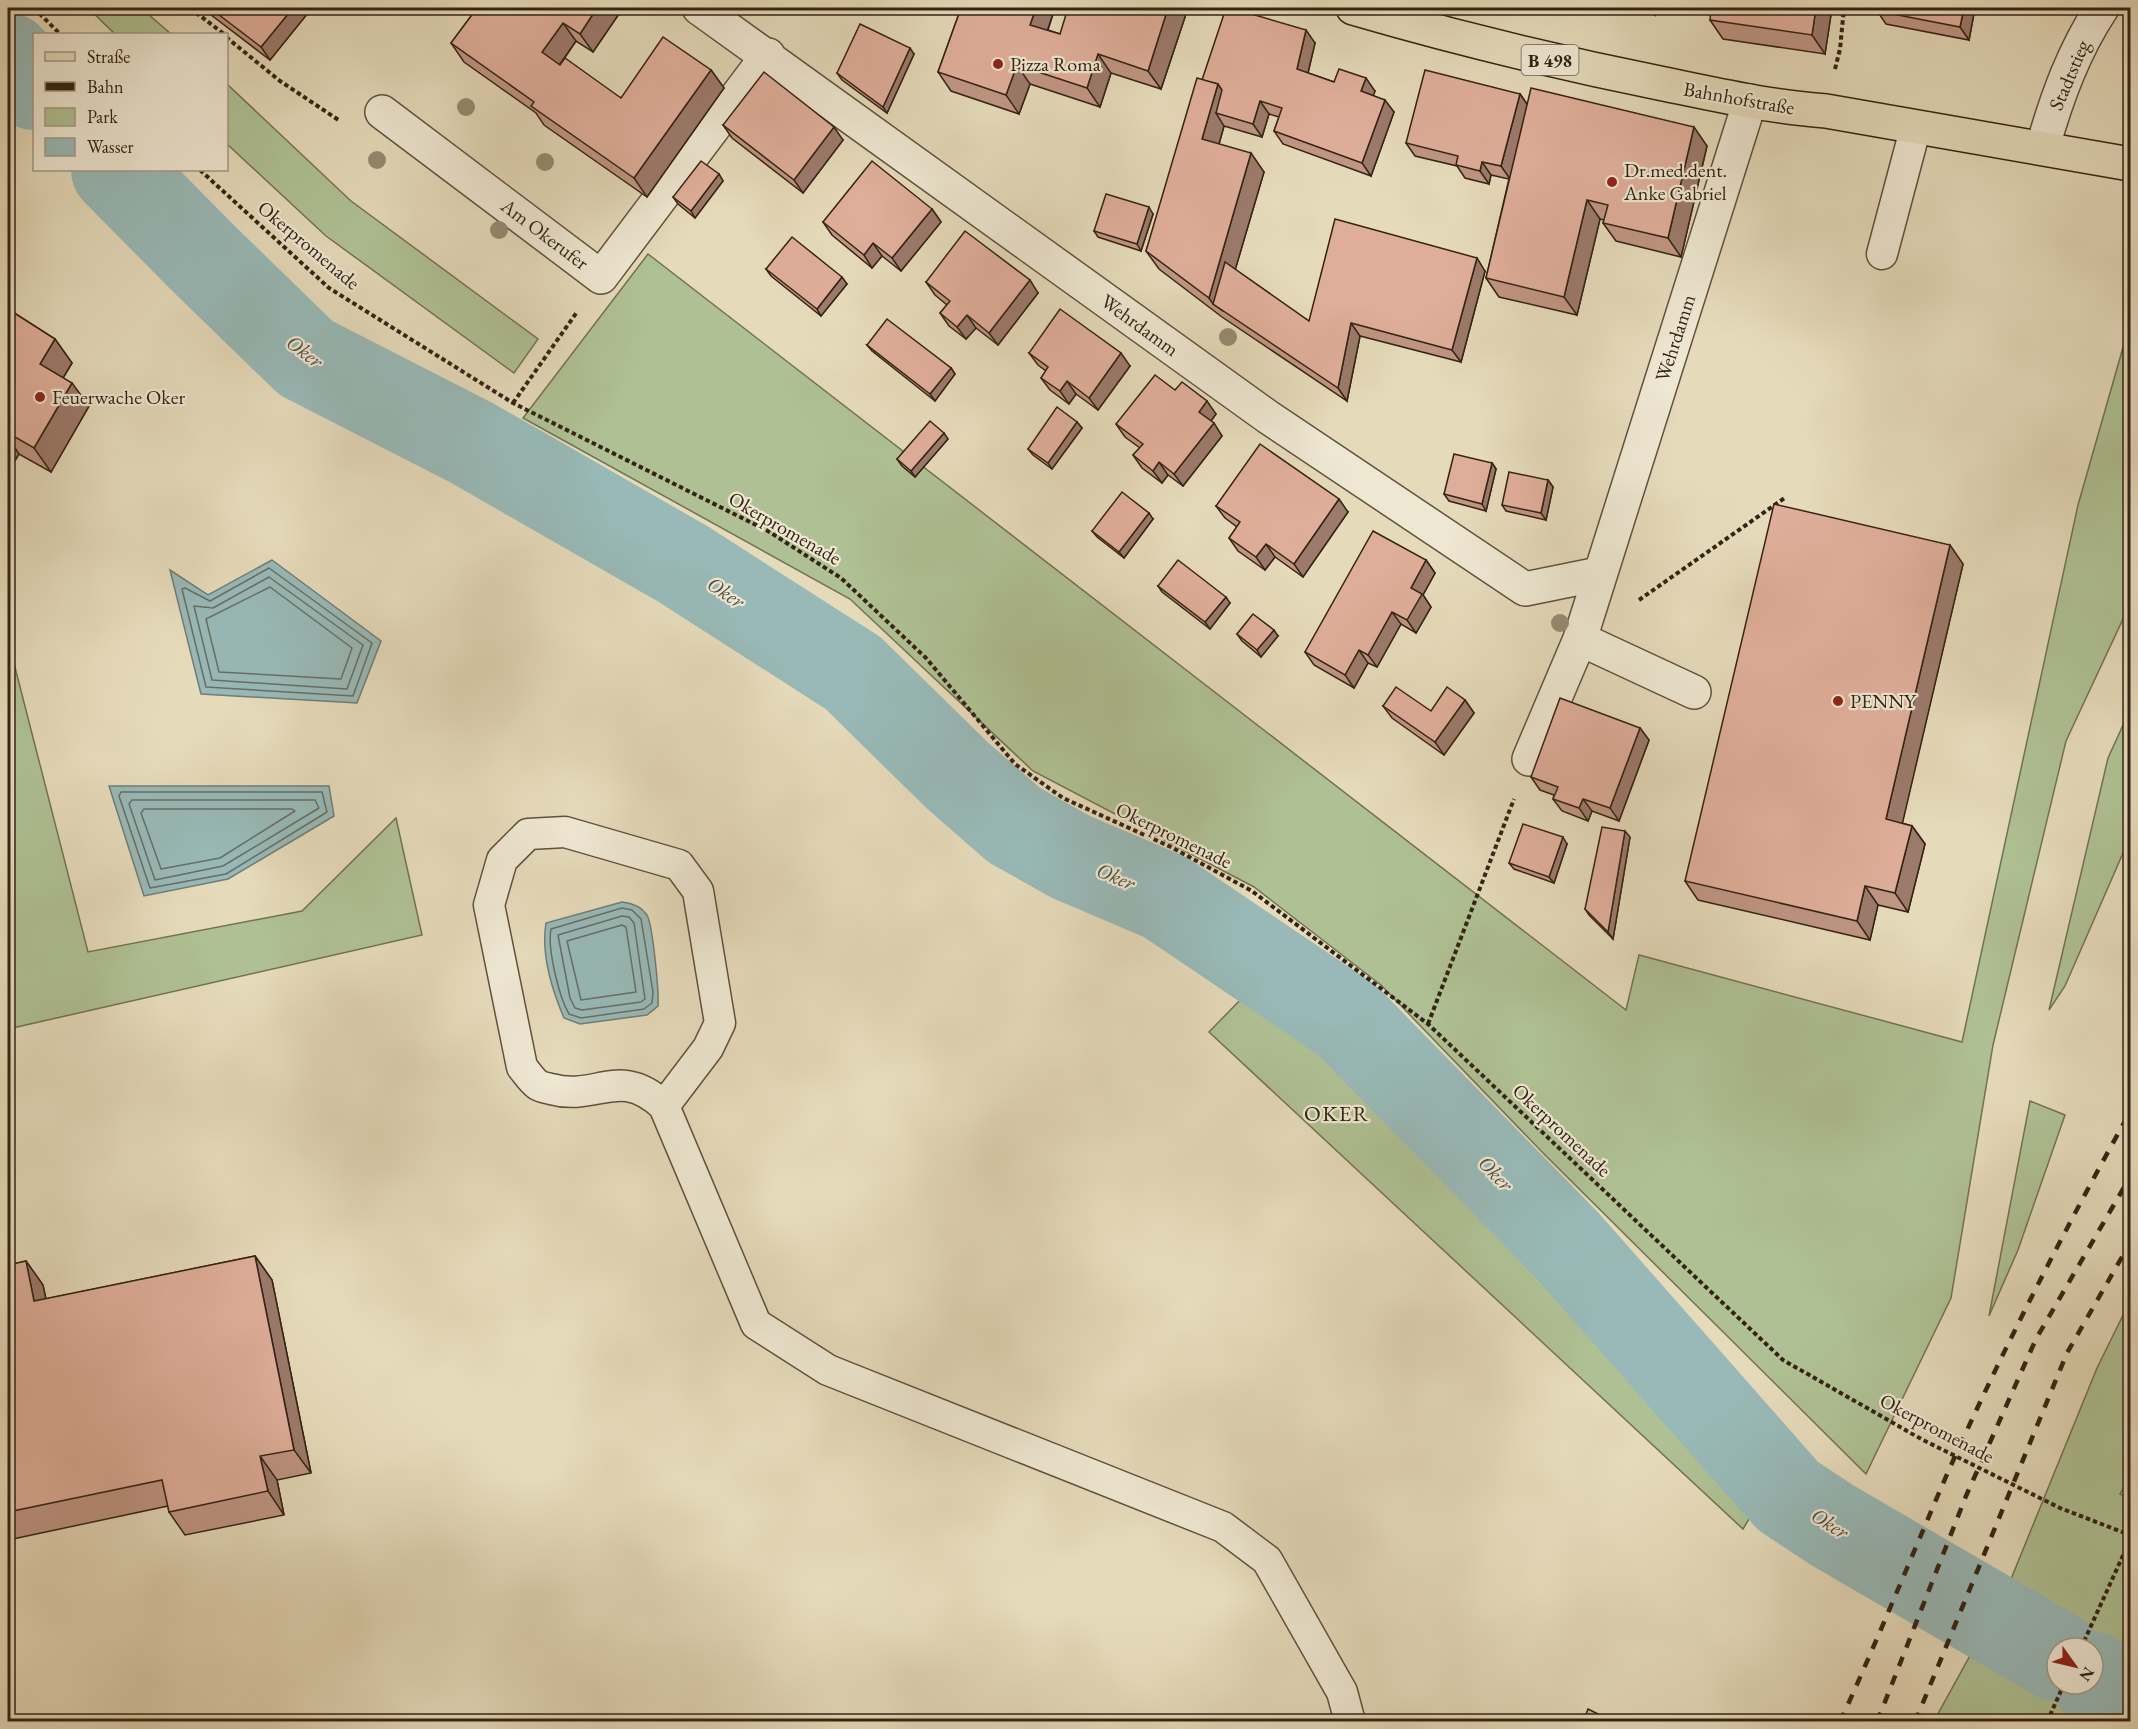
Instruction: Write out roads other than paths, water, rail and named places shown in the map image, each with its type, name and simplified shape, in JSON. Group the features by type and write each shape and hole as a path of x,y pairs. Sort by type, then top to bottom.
{"main road":[{"name":"Bahnhofstraße","path":"1353,8 1517,52 1750,101 2043,146 2130,164"}],"street":[{"name":"Wehrdamm","path":"699,8 768,55 1268,417 1525,589 1599,574"},
{"name":"Stadtstieg","path":"2043,146 2055,102 2077,51 2102,8"},
{"name":"Am Okerufer","path":"382,112 601,277 768,55"},
{"name":"Wehrdamm","path":"1529,759 1580,639 1750,101"},
{"path":"1580,639 1694,692"}],"lane":[{"path":"1882,254 1916,126"},
{"path":"664,1106 708,1048 720,1023 698,891 679,865 565,832 528,834 502,860 489,905 522,1067 538,1085 566,1093 617,1084 635,1086 650,1093 664,1106 756,1324 828,1370 1223,1527 1267,1560 1342,1692 1350,1722"}],"water":[{"path":"272,560 381,641 357,703 201,694 170,570 208,595"},
{"path":"109,786 329,786 334,816 228,879 144,896"},
{"path":"622,902 642,909 647,915 657,974 658,1006 647,1015 580,1024 564,1018 555,996 546,959 546,923"}],"waterway":[{"name":"Oker","path":"8,58 33,84"},
{"name":"Oker","path":"117,171 306,358 472,443 683,564 853,673 958,776 1014,825 1071,857 1165,897 1347,1020 1566,1244 1788,1496 1832,1525 2045,1649"},
{"name":"Oker","path":"2105,1684 2130,1700"}],"railway":[{"path":"1840,1722 1990,1380 2058,1245 2130,1112"},
{"path":"1877,1722 1966,1496 2036,1339 2130,1177"},
{"path":"1915,1722 2067,1353 2130,1243"}],"place":[{"name":"Pizza Roma","path":"998,64"},
{"name":"Dr.med.dent. Anke Gabriel","path":"1612,182"},
{"name":"Feuerwache Oker","path":"40,397"},
{"name":"PENNY","path":"1838,701"}],"district":[{"name":"OKER","path":"1337,1113"}]}
